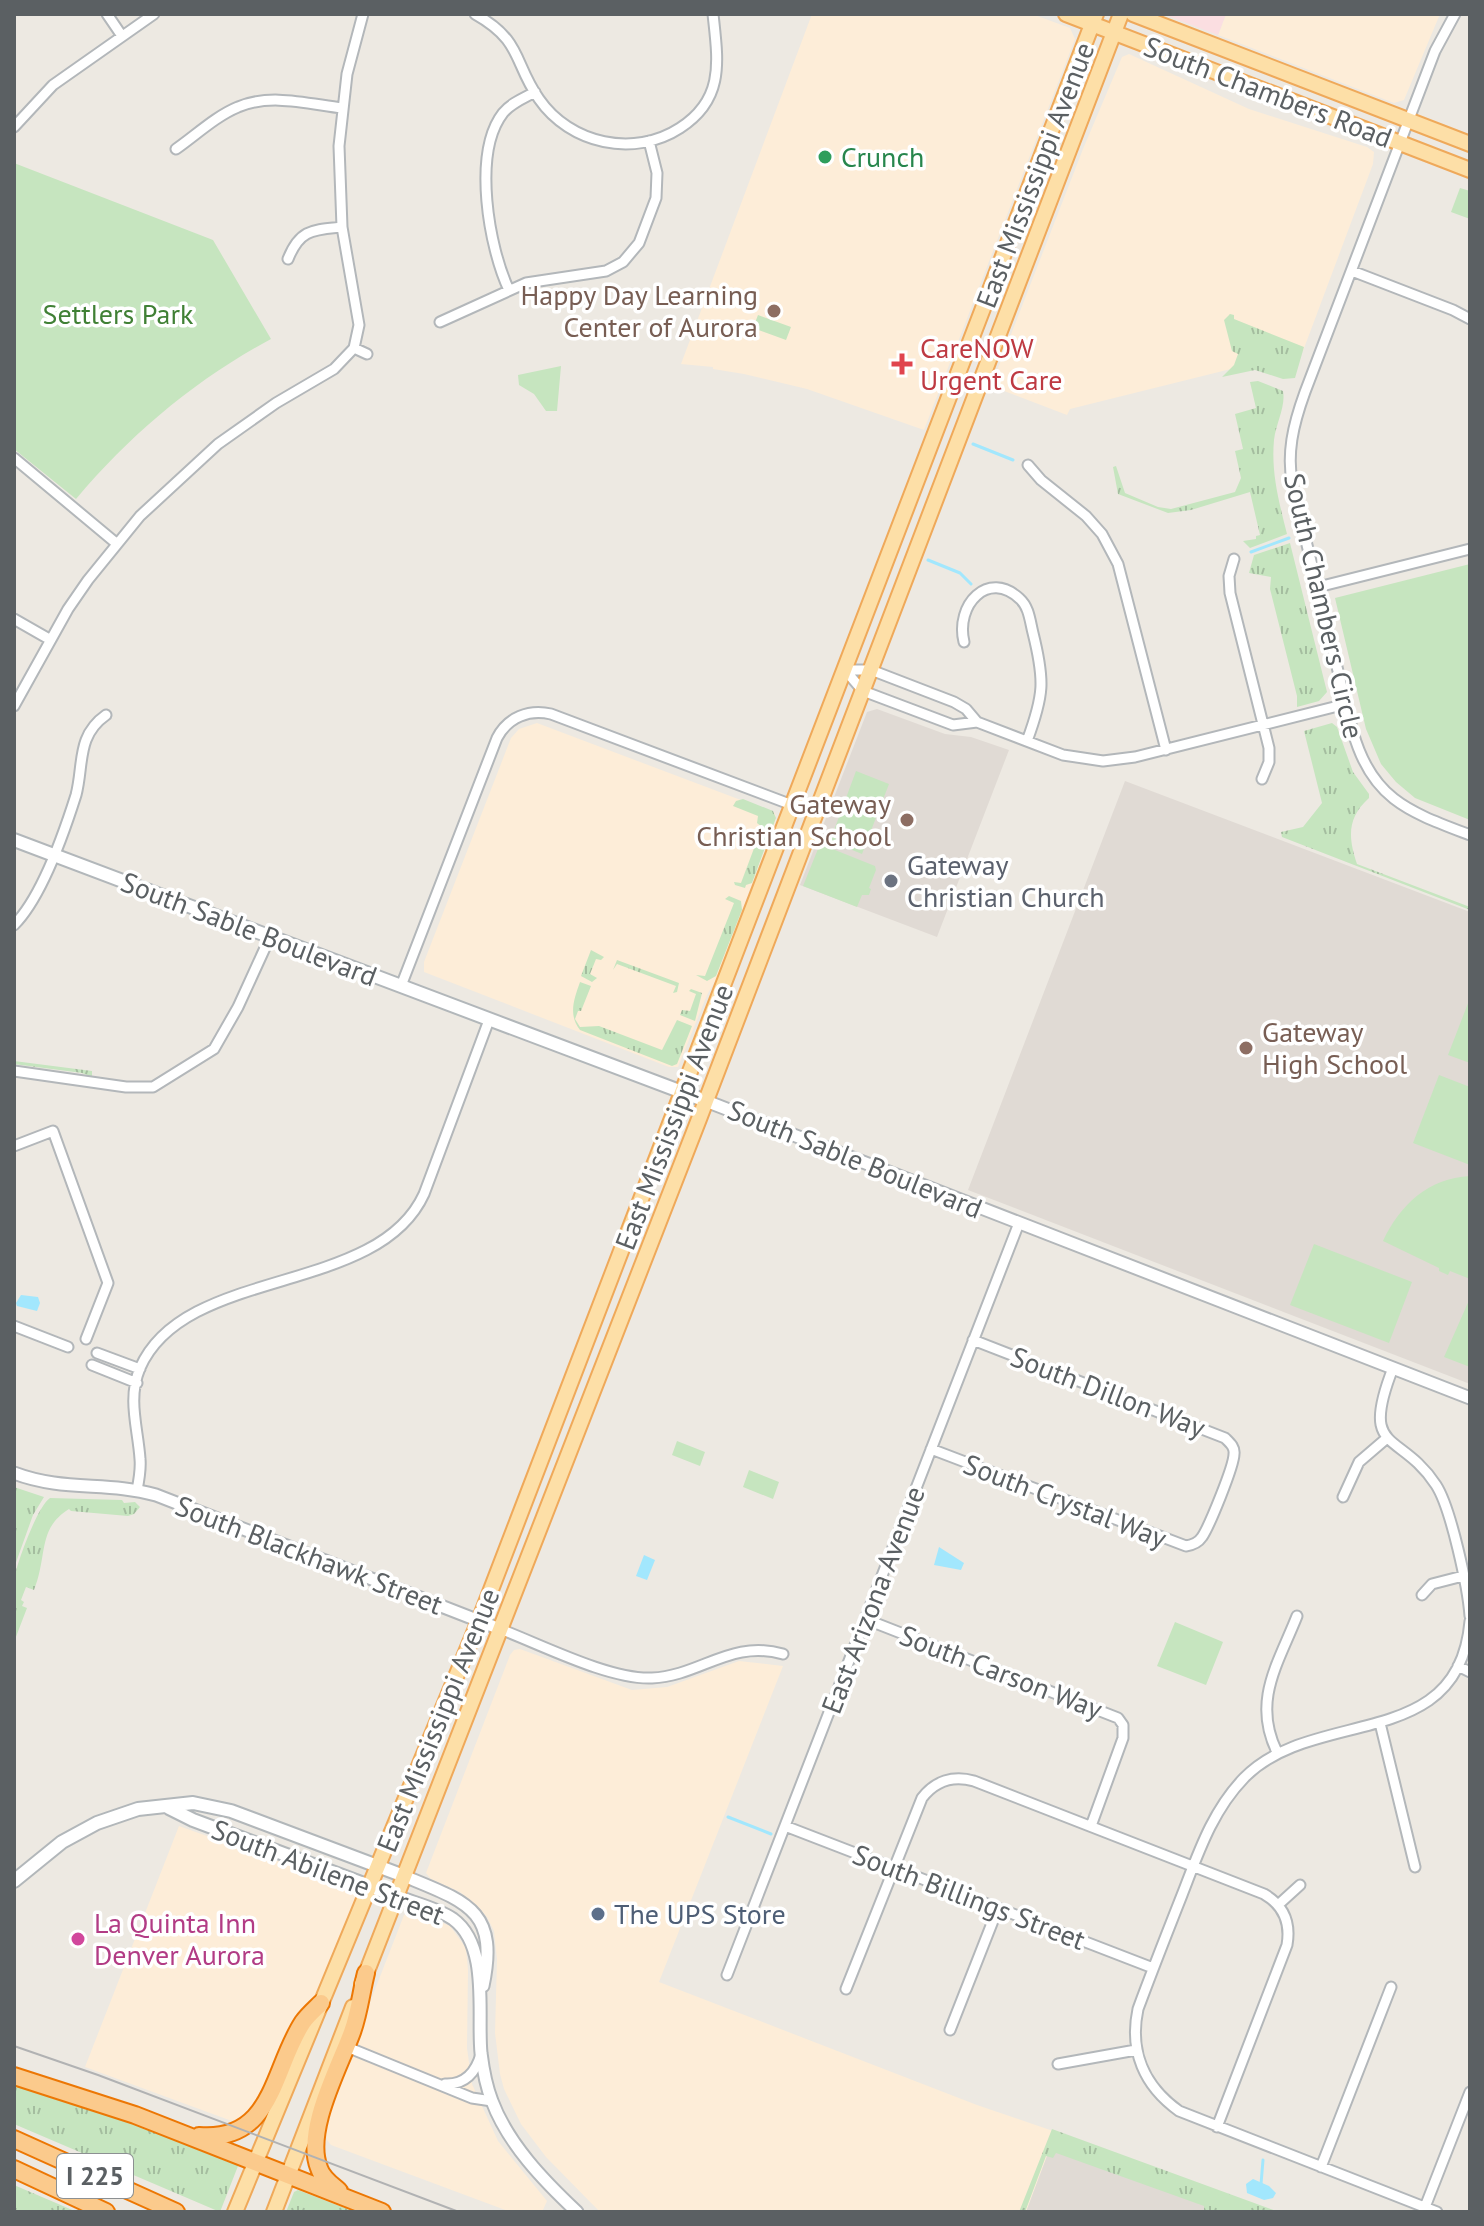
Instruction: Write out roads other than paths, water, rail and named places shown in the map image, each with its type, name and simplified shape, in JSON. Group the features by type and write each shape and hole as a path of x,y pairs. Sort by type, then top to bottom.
{"highway":[{"path":"357,2203 329,2183 317,2166 316,2155 321,2114 358,2014 366,1973"},
{"path":"174,2130 191,2135 220,2136 239,2130 255,2118 266,2103 304,2020 321,2003"},
{"path":"14,2076 102,2103 382,2212"},
{"name":"I 225","path":"14,2139 176,2212"},
{"name":"I 225","path":"14,2169 106,2212"}],"main road":[{"name":"South Chambers Road","path":"1066,14 1094,19 1115,32 1470,170"},
{"name":"East Mississippi Avenue","path":"274,2212 706,1101 1121,14"},
{"name":"South Chambers Road","path":"1133,14 1470,144"},
{"name":"East Mississippi Avenue","path":"235,2212 479,1621 1094,19"},
{"name":"South Sable Boulevard","path":"14,840 706,1101"},
{"name":"South Abilene Street","path":"14,1881 62,1842 97,1823 138,1809 193,1803 219,1807 404,1876"},
{"name":"South Abilene Street","path":"169,1808 193,1820 396,1896"}],"street":[{"path":"107,14 122,36"},
{"path":"14,127 53,85 154,14"},
{"path":"14,706 49,639 88,580 116,543 164,491 218,444 276,403 334,369 354,348 359,325 342,227 339,173 342,108 349,64 363,14"},
{"path":"475,14 506,37 520,58 535,92 556,118 586,137 618,144 649,141 676,131 689,122 712,92 718,69 713,14"},
{"path":"1400,143 1438,44 1455,14"},
{"path":"509,290 500,271 485,189 487,156 502,115 510,106 535,92"},
{"path":"176,149 226,113 251,102 283,100 342,108"},
{"path":"440,322 526,283 606,271 623,262 639,243 656,198 657,173 649,141"},
{"name":"South Chambers Circle","path":"1400,143 1297,411 1290,445 1292,481 1360,755 1381,786 1412,812 1470,835"},
{"path":"288,259 302,235 342,227"},
{"path":"1352,271 1470,319"},
{"path":"354,348 367,354"},
{"path":"14,458 116,543"},
{"path":"1028,465 1041,480 1086,516 1102,534 1118,564 1166,750"},
{"path":"1318,587 1470,549"},
{"path":"1234,559 1229,576 1230,593 1270,755 1262,779"},
{"path":"964,642 961,621 964,611 978,594 1002,589 1024,603 1043,684 1027,741"},
{"path":"14,619 49,639"},
{"path":"845,670 871,670 954,702 966,709 977,722"},
{"path":"845,670 863,691 953,725 977,722 1063,755 1090,761 1117,761 1346,704"},
{"path":"401,986 497,738 509,722 533,712 551,714 816,814"},
{"path":"14,925 34,899 53,855 75,796 84,745 94,727 106,715"},
{"path":"14,1071 126,1087 153,1087 214,1049 238,1007 270,937"},
{"path":"137,1490 140,1457 133,1408 137,1383 140,1369 163,1336 185,1318 370,1249 399,1230 424,1194 489,1020"},
{"name":"South Sable Boulevard","path":"706,1101 1470,1398"},
{"path":"14,1146 53,1131 108,1283 86,1339"},
{"name":"East Arizona Avenue","path":"727,1975 1019,1223"},
{"path":"14,1326 68,1347"},
{"name":"South Dillon Way","path":"973,1340 1225,1438 1232,1445 1234,1454 1218,1498"},
{"path":"97,1353 140,1369"},
{"path":"92,1365 137,1383"},
{"path":"1393,1368 1379,1410 1380,1421 1387,1438 1436,1485 1447,1511 1470,1618 1465,1651 1443,1688 1425,1704 1401,1717 1306,1741 1277,1752 1240,1782 1215,1817 1153,1968 1135,2022 1136,2050 1144,2073 1161,2096 1179,2111 1437,2212"},
{"path":"1343,1497 1359,1462 1387,1438"},
{"name":"South Crystal Way","path":"931,1449 1186,1546 1193,1545 1202,1536 1218,1498"},
{"name":"South Blackhawk Street","path":"14,1473 59,1486 137,1490 611,1672 639,1678 668,1676 734,1652 760,1650 783,1654"},
{"path":"1422,1595 1432,1584 1463,1576"},
{"path":"1277,1752 1267,1726 1265,1705 1297,1616"},
{"name":"South Carson Way","path":"865,1619 1118,1718 1124,1733 1091,1826"},
{"path":"1458,1666 1470,1672"},
{"path":"1380,1723 1415,1867"},
{"path":"846,1989 925,1794 949,1779 974,1781 1264,1894 1278,1905 1288,1927 1287,1945 1217,2127"},
{"name":"South Billings Street","path":"785,1826 1153,1968"},
{"name":"South Abilene Street","path":"404,1876 456,1899 473,1913 483,1927 489,1951 480,1999"},
{"path":"1278,1905 1300,1885"},
{"name":"South Abilene Street","path":"396,1896 447,1915 462,1928 474,1952 480,1999 481,2054 492,2101 516,2144 577,2212"},
{"path":"950,2030 998,1908"},
{"path":"1321,2167 1391,1987"},
{"path":"347,2047 472,2098 492,2101"},
{"path":"1058,2064 1136,2050"},
{"path":"439,2083 454,2084 466,2079 476,2067 481,2054"},
{"path":"1425,2207 1470,2092"}],"water":[{"path":"21,1295 38,1297 40,1303 37,1311 17,1306"},
{"path":"939,1547 964,1563 961,1570 934,1565"},
{"path":"644,1555 655,1560 647,1580 636,1576"},
{"path":"1253,2179 1269,2186 1276,2193 1273,2198 1264,2200 1247,2193 1246,2184"}],"waterway":[{"path":"973,444 1013,460"},
{"path":"1251,552 1289,538"},
{"path":"928,560 960,573 971,584"},
{"path":"728,1817 771,1834"},
{"path":"1261,2184 1263,2160"}],"tram line":[{"path":"14,2046 459,2212"}],"place":[{"name":"Crunch","path":"825,157"},
{"name":"Happy Day Learning Center of Aurora","path":"774,311"},
{"name":"CareNOW Urgent Care","path":"902,364"},
{"name":"Gateway Christian School","path":"907,820"},
{"name":"Gateway Christian Church","path":"891,881"},
{"name":"Gateway High School","path":"1246,1048"},
{"name":"The UPS Store","path":"598,1914"},
{"name":"La Quinta Inn Denver Aurora","path":"78,1939"}],"park label":[{"name":"Settlers Park","path":"118,314"}]}
